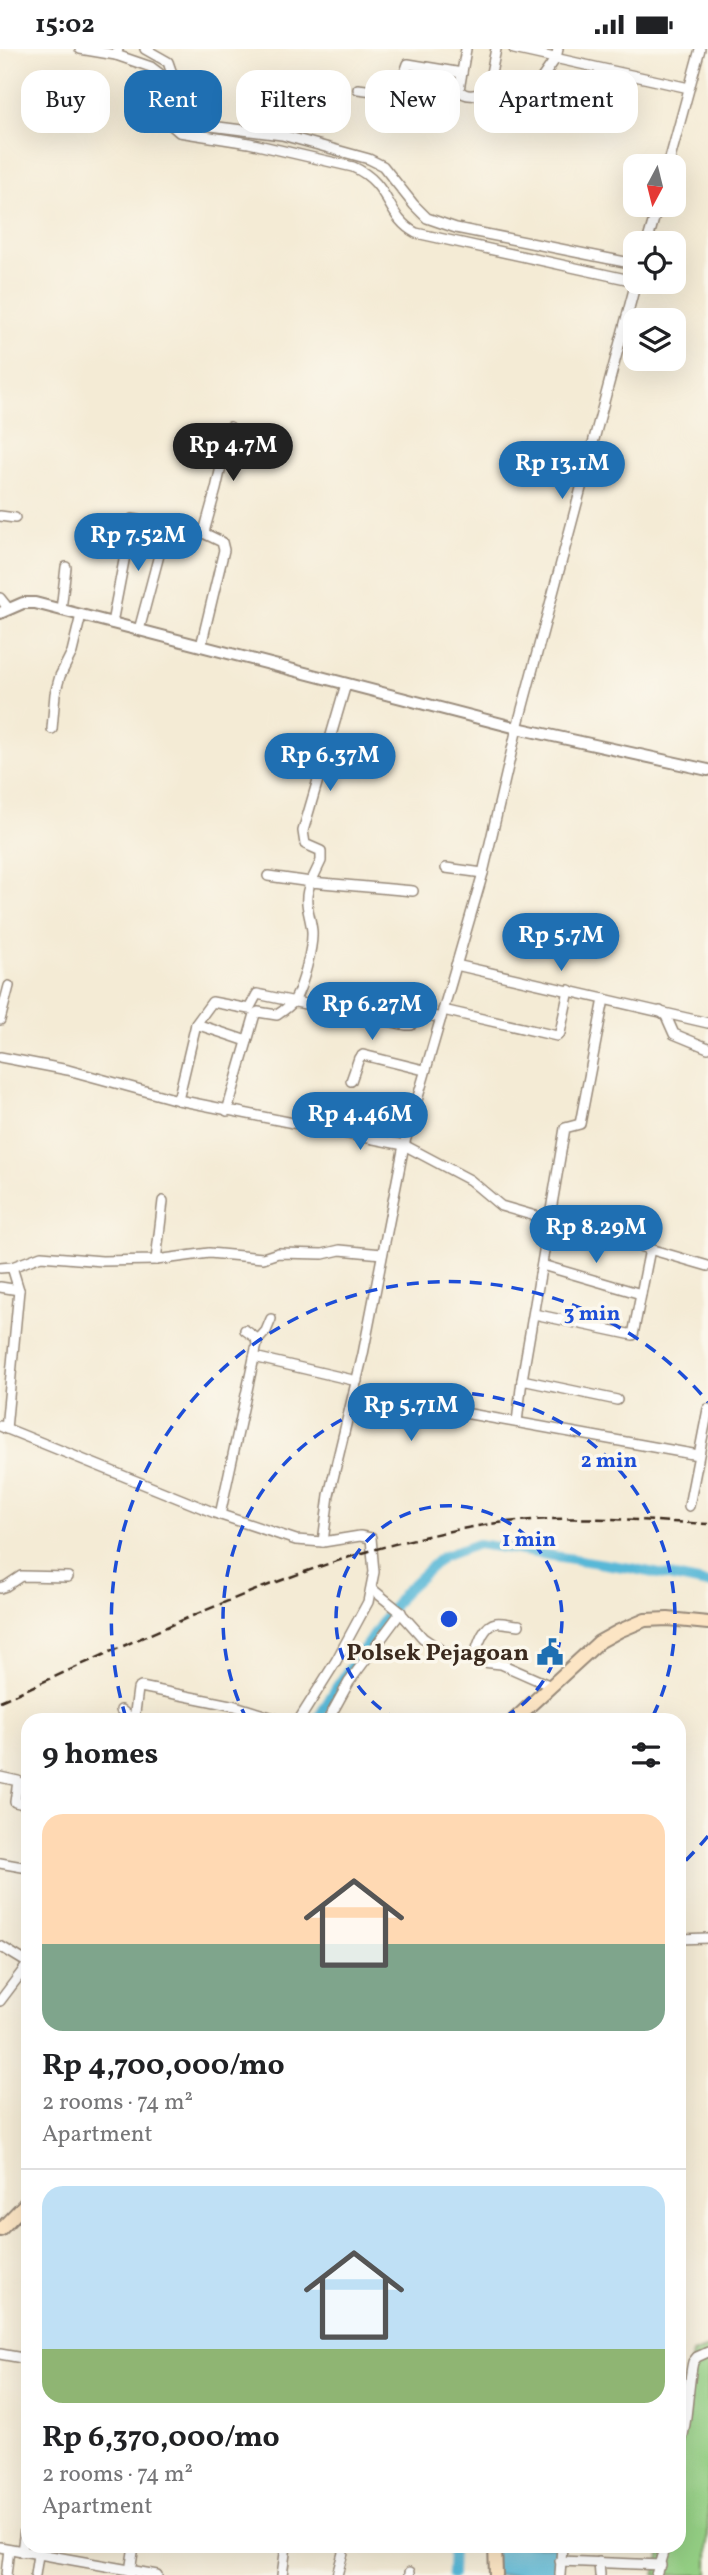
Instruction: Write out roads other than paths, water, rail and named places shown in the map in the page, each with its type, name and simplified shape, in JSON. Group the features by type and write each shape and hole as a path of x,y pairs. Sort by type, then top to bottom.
{"main road":[{"path":"522,1713 599,1642 645,1620 708,1623"},
{"path":"0,2230 21,2208"},
{"path":"495,2553 496,2575"}],"street":[{"path":"80,49 117,52 163,65"},
{"path":"145,49 163,65 185,111 195,124 250,136 366,173 379,184 408,228 427,236 623,278"},
{"path":"467,49 460,90 477,95 488,88 496,49"},
{"path":"514,49 557,54 689,88"},
{"path":"671,154 699,49"},
{"path":"547,70 557,54"},
{"path":"407,70 410,63 446,70"},
{"path":"163,65 162,79 170,124 184,134 282,135 369,159 383,166 412,206 427,218 456,228 623,262"},
{"path":"358,89 365,90"},
{"path":"398,214 412,206"},
{"path":"323,1542 329,1495 351,1410 404,1145 483,873 517,727 633,294"},
{"path":"204,532 230,427"},
{"path":"0,516 15,517"},
{"path":"112,623 132,519 204,532 222,542 224,550 201,646"},
{"path":"139,630 167,525"},
{"path":"61,610 66,567"},
{"path":"0,598 4,611 23,603 35,603 517,727 708,770"},
{"path":"52,729 55,694 60,675 72,652 81,615"},
{"path":"227,1111 256,1012 277,1015 294,1000 311,950 312,935 306,902 311,882 323,857 321,851 305,843 303,831 346,684"},
{"path":"446,868 483,873"},
{"path":"268,876 413,891"},
{"path":"456,965 708,1023"},
{"path":"0,1020 9,986"},
{"path":"178,1100 196,1024 212,1002 244,1010 249,1009 257,994 407,1025 411,1025 415,1013 442,1014 557,1036 560,1033 569,990"},
{"path":"517,1422 565,1128 580,1125 604,999"},
{"path":"660,1011 666,1016 674,1034 706,1047 708,1036"},
{"path":"196,1024 247,1041"},
{"path":"351,1081 359,1058 363,1055 424,1070"},
{"path":"0,1057 68,1070 227,1111 404,1145 466,1177 501,1206 708,1266"},
{"path":"156,1260 163,1201"},
{"path":"534,1314 633,1335 650,1249"},
{"path":"0,1268 12,1267 41,1256 102,1261 156,1260 209,1253 262,1258 278,1253 323,1254 340,1250 382,1254"},
{"path":"542,1265 641,1294"},
{"path":"12,1267 19,1290 3,1428 220,1515 296,1540 323,1542 360,1536 371,1538 374,1572 368,1602 303,1713"},
{"path":"0,1287 19,1290"},
{"path":"220,1515 257,1342 271,1319"},
{"path":"245,1330 254,1336 257,1342"},
{"path":"254,1357 357,1381"},
{"path":"522,1381 617,1400"},
{"path":"351,1410 411,1429 418,1424 420,1415 426,1409 517,1422 698,1455"},
{"path":"689,1506 708,1409"},
{"path":"0,1588 21,1576 68,1577"},
{"path":"372,1588 442,1651 473,1661 501,1664 551,1686"},
{"path":"332,1713 349,1682 400,1611"},
{"path":"473,1661 490,1626 495,1623 519,1625"},
{"path":"134,1713 140,1687 258,1713"},
{"path":"121,1710 125,1713"},
{"path":"0,1777 18,1781 15,1802 21,1803"},
{"path":"0,1863 21,1867"},
{"path":"686,1939 708,1938"},
{"path":"0,1946 21,1959"},
{"path":"0,2001 21,1972"},
{"path":"686,2401 693,2362 708,2351"},
{"path":"0,2354 21,2357"},
{"path":"5,2548 6,2575"},
{"path":"32,2553 157,2575"},
{"path":"130,2571 133,2553"},
{"path":"282,2575 285,2553"},
{"path":"337,2575 342,2553"},
{"path":"560,2575 561,2553"},
{"path":"656,2575 664,2553"},
{"path":"35,2575 37,2554"},
{"path":"560,2561 661,2565"},
{"path":"599,2562 600,2575"}],"water":[{"path":"492,2553 558,2553 559,2575 493,2575"}],"waterway":[{"path":"321,1713 403,1593 442,1557 478,1544 630,1568 708,1584"},
{"path":"452,2575 453,2553"}],"railway":[{"path":"0,1701 241,1596 302,1573 427,1536 491,1524 546,1519 708,1524"}],"place":[{"name":"Polsek Pejagoan","path":"550,1652"}]}
